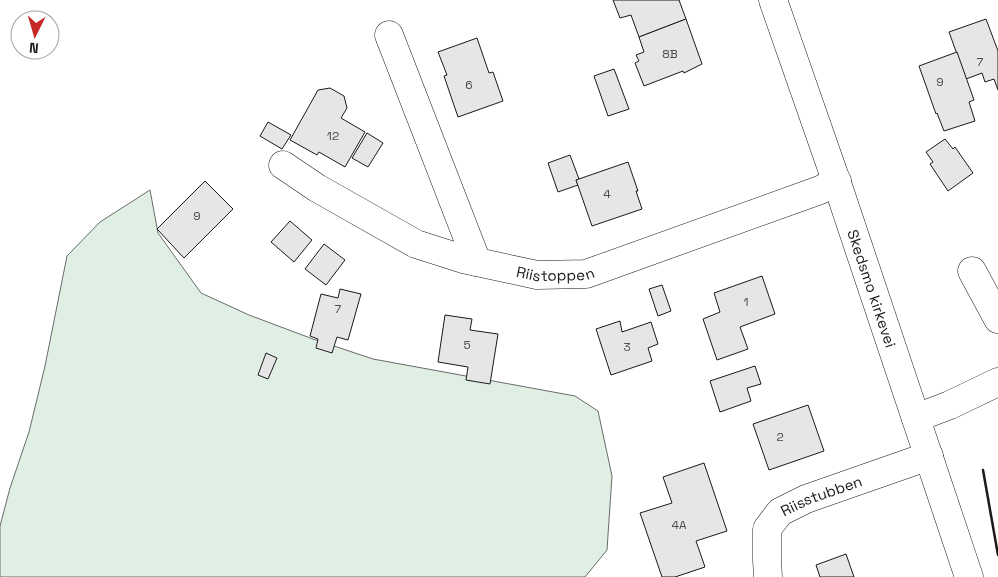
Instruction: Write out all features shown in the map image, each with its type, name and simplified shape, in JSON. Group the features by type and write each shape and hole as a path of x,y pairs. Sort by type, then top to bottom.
{"main road":[{"name":"Skedsmo kirkevei","path":"773,0 837,181 969,577"},
{"path":"389,35 477,262"},
{"name":"Riistoppen","path":"282,164 317,188 416,244 464,259 537,275 586,274 820,190 837,181"},
{"path":"972,271 998,320"},
{"path":"916,418 950,405 998,382"},
{"name":"Riisstubben","path":"768,577 767,529 780,512 806,499 929,456"}],"green space":[{"path":"150,190 158,233 201,293 249,315 373,359 575,396 598,411 612,476 607,550 585,577 0,577 0,526 10,488 29,432 45,366 67,256 100,222"}],"building":[{"path":"613,0 679,0 686,19 639,37 631,15 620,18"},
{"path":"686,19 702,64 684,73 683,71 644,86 635,63 639,61 636,55 644,52 639,37"},
{"path":"986,19 998,51 998,90 994,79 985,82 982,73 966,79 949,32"},
{"path":"477,38 489,73 493,72 503,101 458,117 444,76 447,75 438,52"},
{"path":"957,52 974,100 969,102 975,121 944,131 919,66"},
{"path":"614,69 629,109 608,116 594,76"},
{"path":"330,88 344,96 347,108 341,118 365,132 345,167 319,152 317,155 290,140 318,90"},
{"path":"268,122 291,135 282,149 260,136"},
{"path":"367,133 383,143 368,167 352,158"},
{"path":"945,139 953,149 955,147 973,173 948,191 930,164 933,162 926,152"},
{"path":"570,155 579,179 576,180 578,185 558,192 548,163"},
{"path":"628,162 642,209 592,226 576,180"},
{"path":"205,181 233,209 184,258 157,229"},
{"path":"290,221 312,240 294,262 271,242"},
{"path":"324,244 345,260 326,285 305,269"},
{"path":"762,276 775,314 740,327 748,349 717,360 703,319 720,312 714,293"},
{"path":"662,285 671,311 658,316 649,289"},
{"path":"340,289 361,294 348,340 337,337 332,353 316,348 318,339 310,336 321,294 338,298"},
{"path":"445,315 472,319 470,330 498,334 490,384 466,380 468,367 438,362"},
{"path":"620,321 622,332 651,322 658,344 648,348 652,361 611,375 596,329"},
{"path":"266,353 277,358 268,379 258,375"},
{"path":"755,366 761,384 747,388 751,401 720,412 710,381"},
{"path":"808,405 824,451 769,470 753,424"},
{"path":"704,463 727,531 696,541 705,567 675,577 662,577 640,513 672,503 663,477"},
{"path":"846,554 854,577 820,577 816,565"}],"wall":[{"path":"983,470 998,555"}]}
